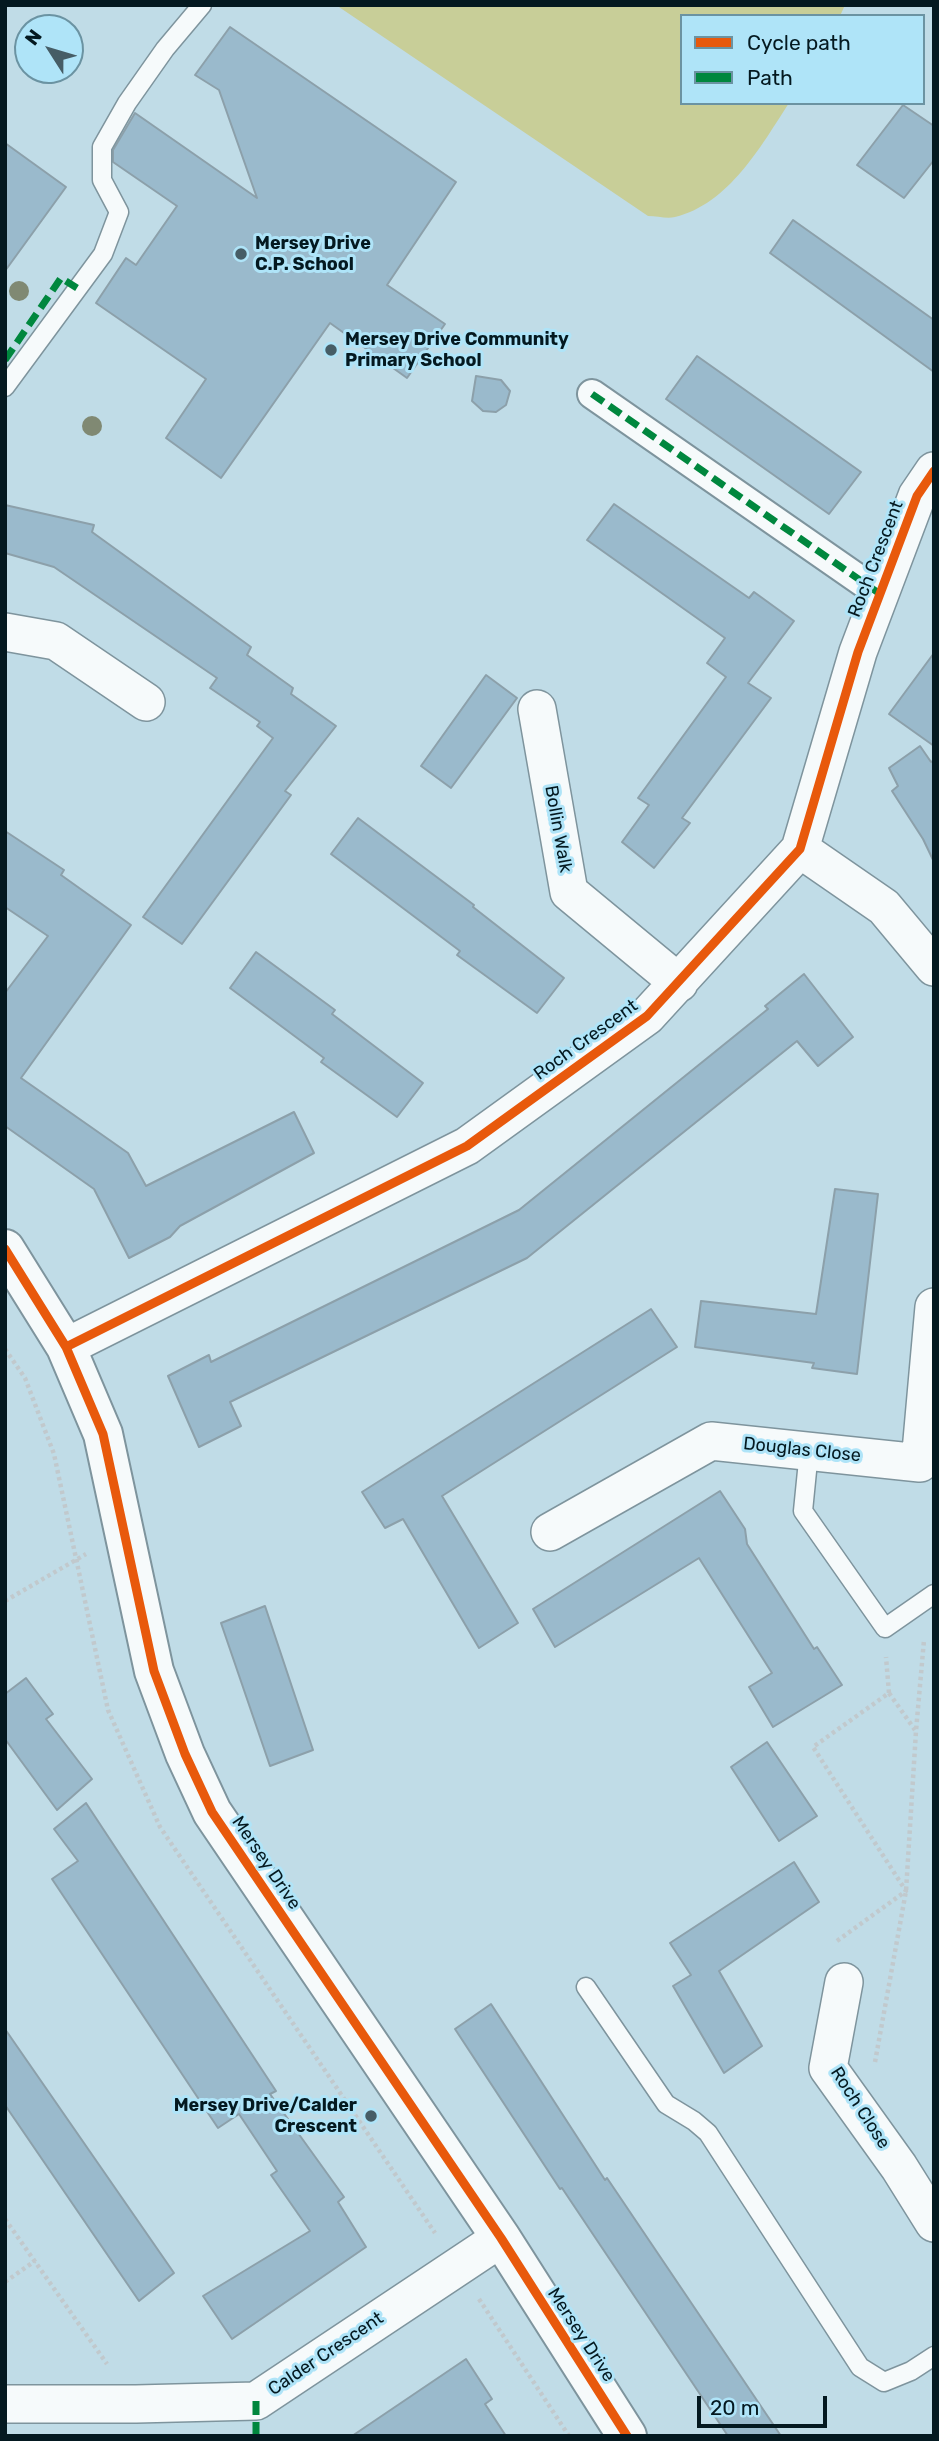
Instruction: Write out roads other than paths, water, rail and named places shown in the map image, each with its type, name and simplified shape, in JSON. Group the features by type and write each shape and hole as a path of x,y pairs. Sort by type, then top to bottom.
{"street":[{"path":"592,394 880,594"},
{"name":"Roch Crescent","path":"66,1347 467,1146 647,1016 800,849 858,652 918,496 934,471"},
{"path":"5,632 56,640 146,702"},
{"name":"Bollin Walk","path":"537,709 569,892 679,983"},
{"path":"800,849 884,907 934,967"},
{"name":"Mersey Drive","path":"5,1249 66,1347 103,1434 122,1531 155,1671 185,1754 212,1812 501,2238 627,2436"},
{"name":"Douglas Close","path":"550,1532 711,1441 809,1451 927,1468 934,1307"},
{"name":"Roch Close","path":"844,1982 828,2068 904,2175 934,2223"},
{"name":"Calder Crescent","path":"5,2404 256,2401 501,2238"}],"lane":[{"path":"5,387 103,254 119,212 102,180 102,146 165,49 202,5"},
{"path":"809,1451 803,1511 885,1628 934,1594"},
{"path":"586,1987 666,2104 708,2133 860,2367 884,2382 911,2371 934,2356"}],"place":[{"name":"Mersey Drive C.P. School","path":"241,254"},
{"name":"Mersey Drive Community Primary School","path":"331,350"},
{"name":"Mersey Drive/Calder Crescent","path":"371,2116"}]}
